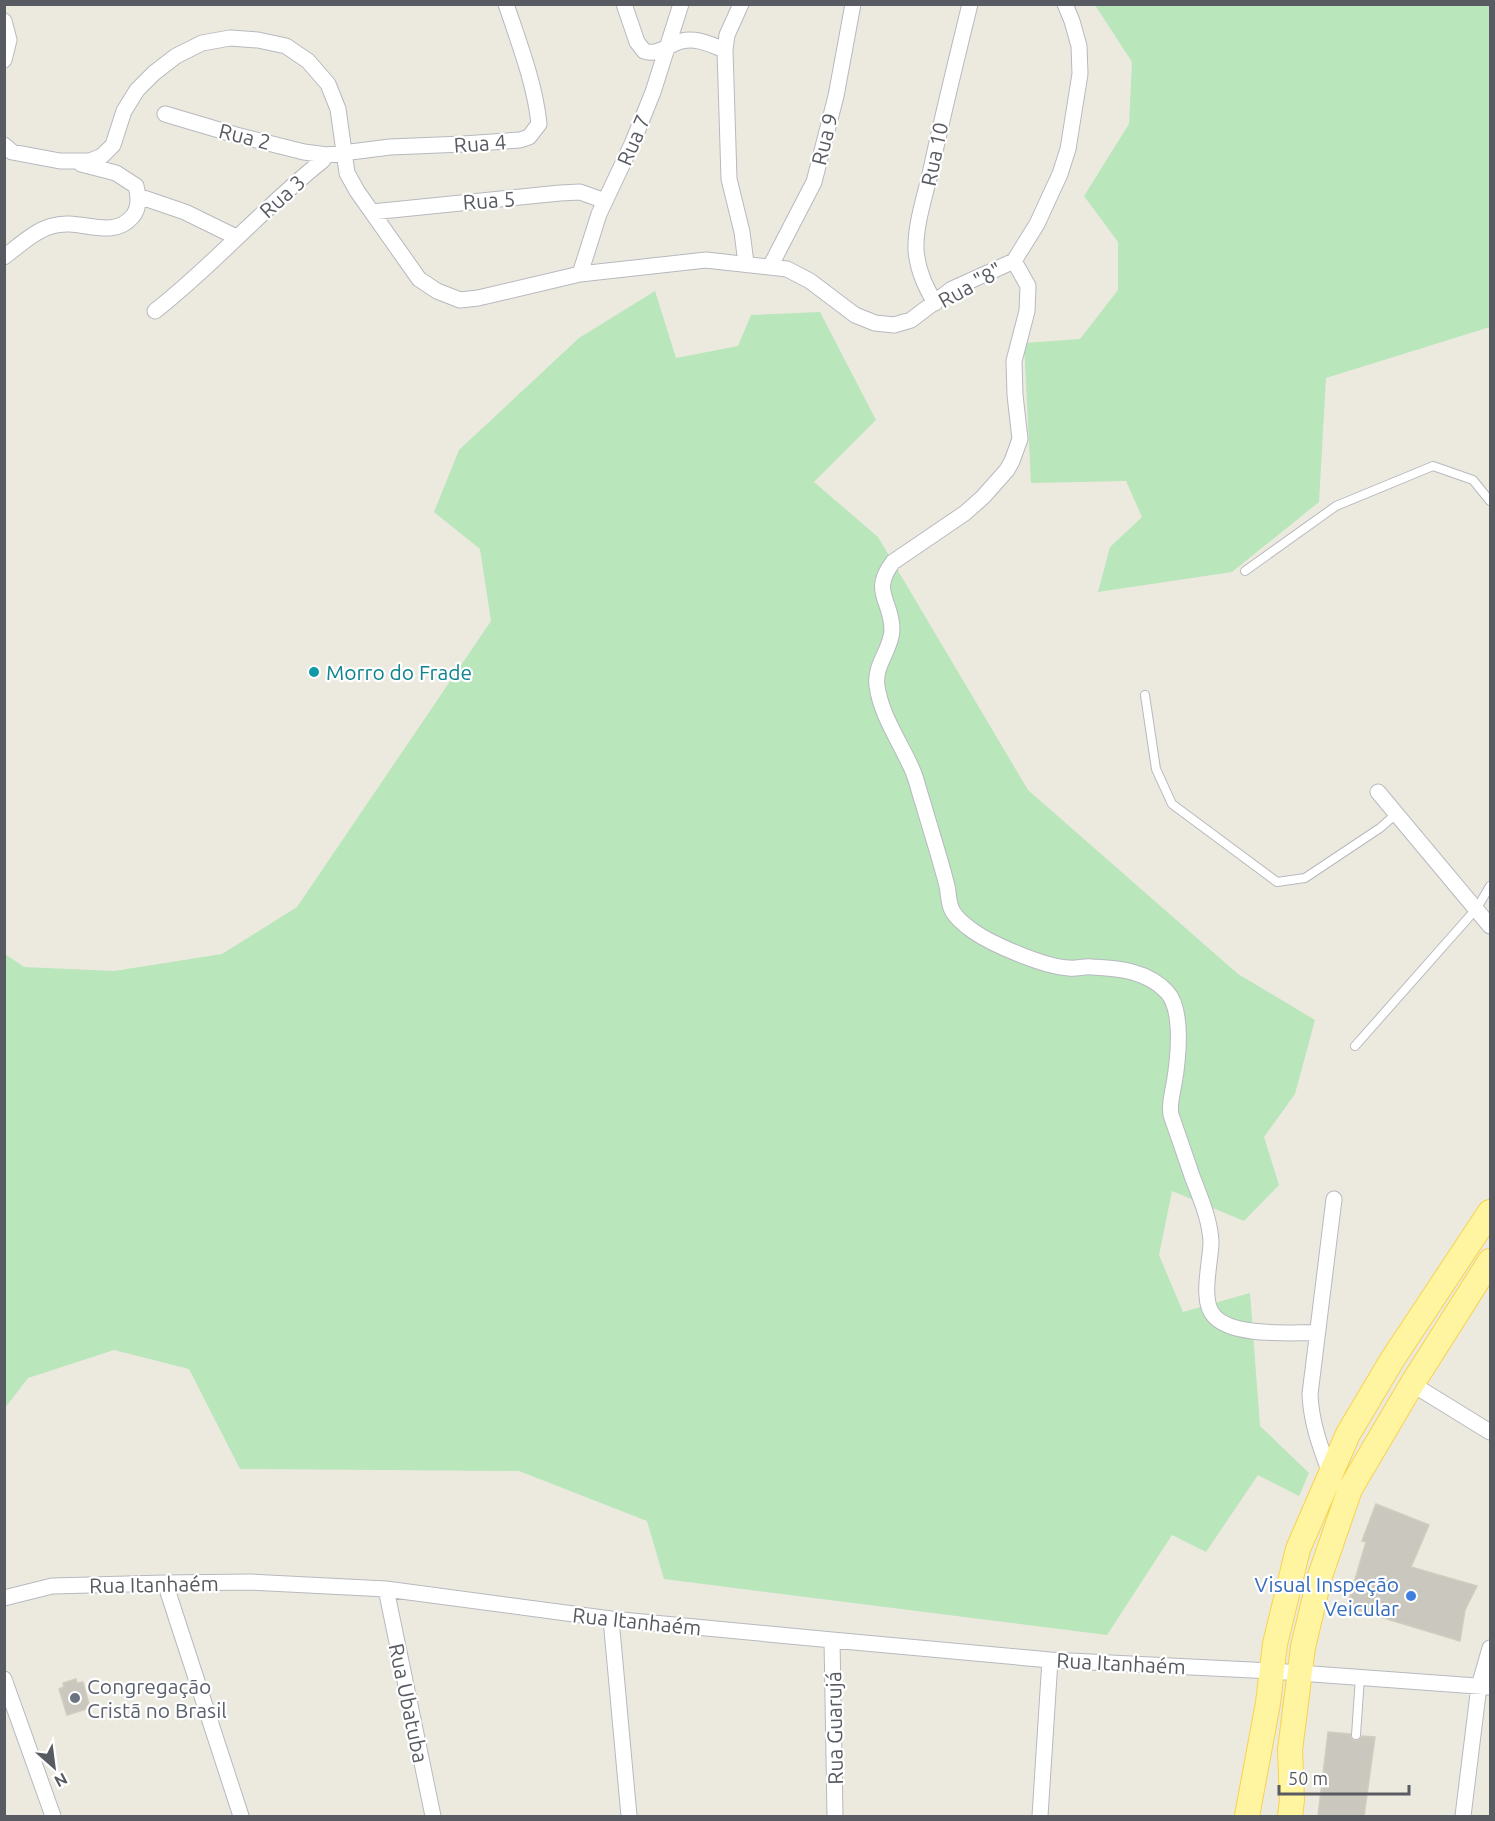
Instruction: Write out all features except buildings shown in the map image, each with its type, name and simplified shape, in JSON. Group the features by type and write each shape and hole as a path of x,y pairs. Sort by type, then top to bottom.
{"main road":[{"path":"1247,1816 1268,1703 1275,1644 1298,1550 1348,1434 1392,1360 1491,1212"},
{"path":"1275,1816 1290,1750 1303,1647 1320,1576 1350,1489 1412,1384 1491,1261"},
{"path":"1290,1750 1292,1800 1290,1816"}],"street":[{"name":"Rua 4","path":"327,154 390,147 498,142 529,137 539,124 537,108 506,4"},
{"path":"624,4 640,47 649,53 681,41 694,39 725,50"},
{"name":"Rua 7","path":"580,274 599,214 642,119 681,4"},
{"path":"741,4 727,35 725,50 729,179 742,232 746,263"},
{"name":"Rua 9","path":"771,266 814,182 836,96 853,4"},
{"name":"Rua 10","path":"935,303 924,284 918,264 916,249 918,229 970,4"},
{"name":"Rua \"8\"","path":"73,162 90,161 102,156 113,145 123,111 154,73 176,56 202,43 230,38 258,40 286,46 308,61 328,84 338,110 347,172 419,279 437,291 460,300 478,298 580,274 706,260 787,269 810,281 855,315 875,323 894,325 911,320 952,289 1014,261 1037,224 1060,174 1072,130 1080,74 1079,45 1065,4"},
{"path":"4,21 9,40 4,60"},
{"name":"Rua 2","path":"165,114 304,152 327,154"},
{"path":"4,257 36,233 50,226 74,224 114,230 126,225 136,213 138,196 136,186 116,173 100,167 8,148"},
{"name":"Rua 3","path":"155,311 186,286 327,154"},
{"name":"Rua 5","path":"372,212 580,192 605,201"},
{"path":"138,196 193,215 236,237"},
{"path":"1014,261 1028,286 1027,310 1014,361 1020,439 1007,470 989,492 965,513 893,562 885,572 881,585 892,630 890,643 876,675 877,687 885,712 916,780 936,840 949,902 961,921 974,932 1039,962 1068,969 1090,967 1135,971 1155,982 1168,993 1178,1017 1174,1084 1169,1103 1171,1115 1209,1226 1211,1243 1208,1309 1216,1318 1239,1329 1317,1333"},
{"path":"1378,792 1491,926"},
{"path":"1330,1473 1311,1415 1311,1374 1325,1283 1334,1199"},
{"path":"1412,1384 1491,1432"},
{"name":"Rua Itanhaém","path":"4,1598 52,1586 165,1583 251,1582 386,1588 610,1619 1050,1660 1272,1671 1485,1687"},
{"path":"165,1583 241,1816"},
{"name":"Rua Ubatuba","path":"386,1588 433,1816"},
{"path":"610,1619 629,1816"},
{"name":"Rua Guarujá","path":"832,1640 836,1816"},
{"path":"1463,1816 1491,1647"},
{"path":"1040,1816 1050,1660"},
{"path":"4,1679 52,1816"}],"lane":[{"path":"1245,571 1336,506 1433,466 1473,480 1491,501"},
{"path":"1145,695 1156,769 1172,804 1277,882 1305,878 1380,828 1396,814"},
{"path":"1355,1046 1477,908 1491,886"},
{"path":"1356,1735 1360,1677"}],"green space":[{"path":"1095,5 1490,5 1490,327 1326,378 1319,502 1232,572 1098,592 1110,547 1142,517 1126,481 1031,483 1024,343 1080,339 1118,290 1118,242 1084,196 1129,124 1132,62"},
{"path":"655,291 676,358 738,346 751,315 820,312 876,420 814,482 878,537 1028,790 1238,974 1315,1020 1295,1094 1264,1137 1279,1185 1244,1221 1172,1191 1159,1255 1183,1312 1250,1293 1260,1426 1309,1473 1299,1496 1258,1475 1206,1552 1172,1535 1107,1635 664,1579 647,1521 519,1471 240,1469 189,1369 114,1350 28,1378 5,1408 5,954 24,967 114,971 222,954 297,907 491,621 480,549 434,512 459,450 579,338"}],"place":[{"name":"Morro do Frade","path":"314,672"},
{"name":"Visual Inspeção Veicular","path":"1411,1596"},
{"name":"Congregação Cristã no Brasil","path":"75,1698"}]}
